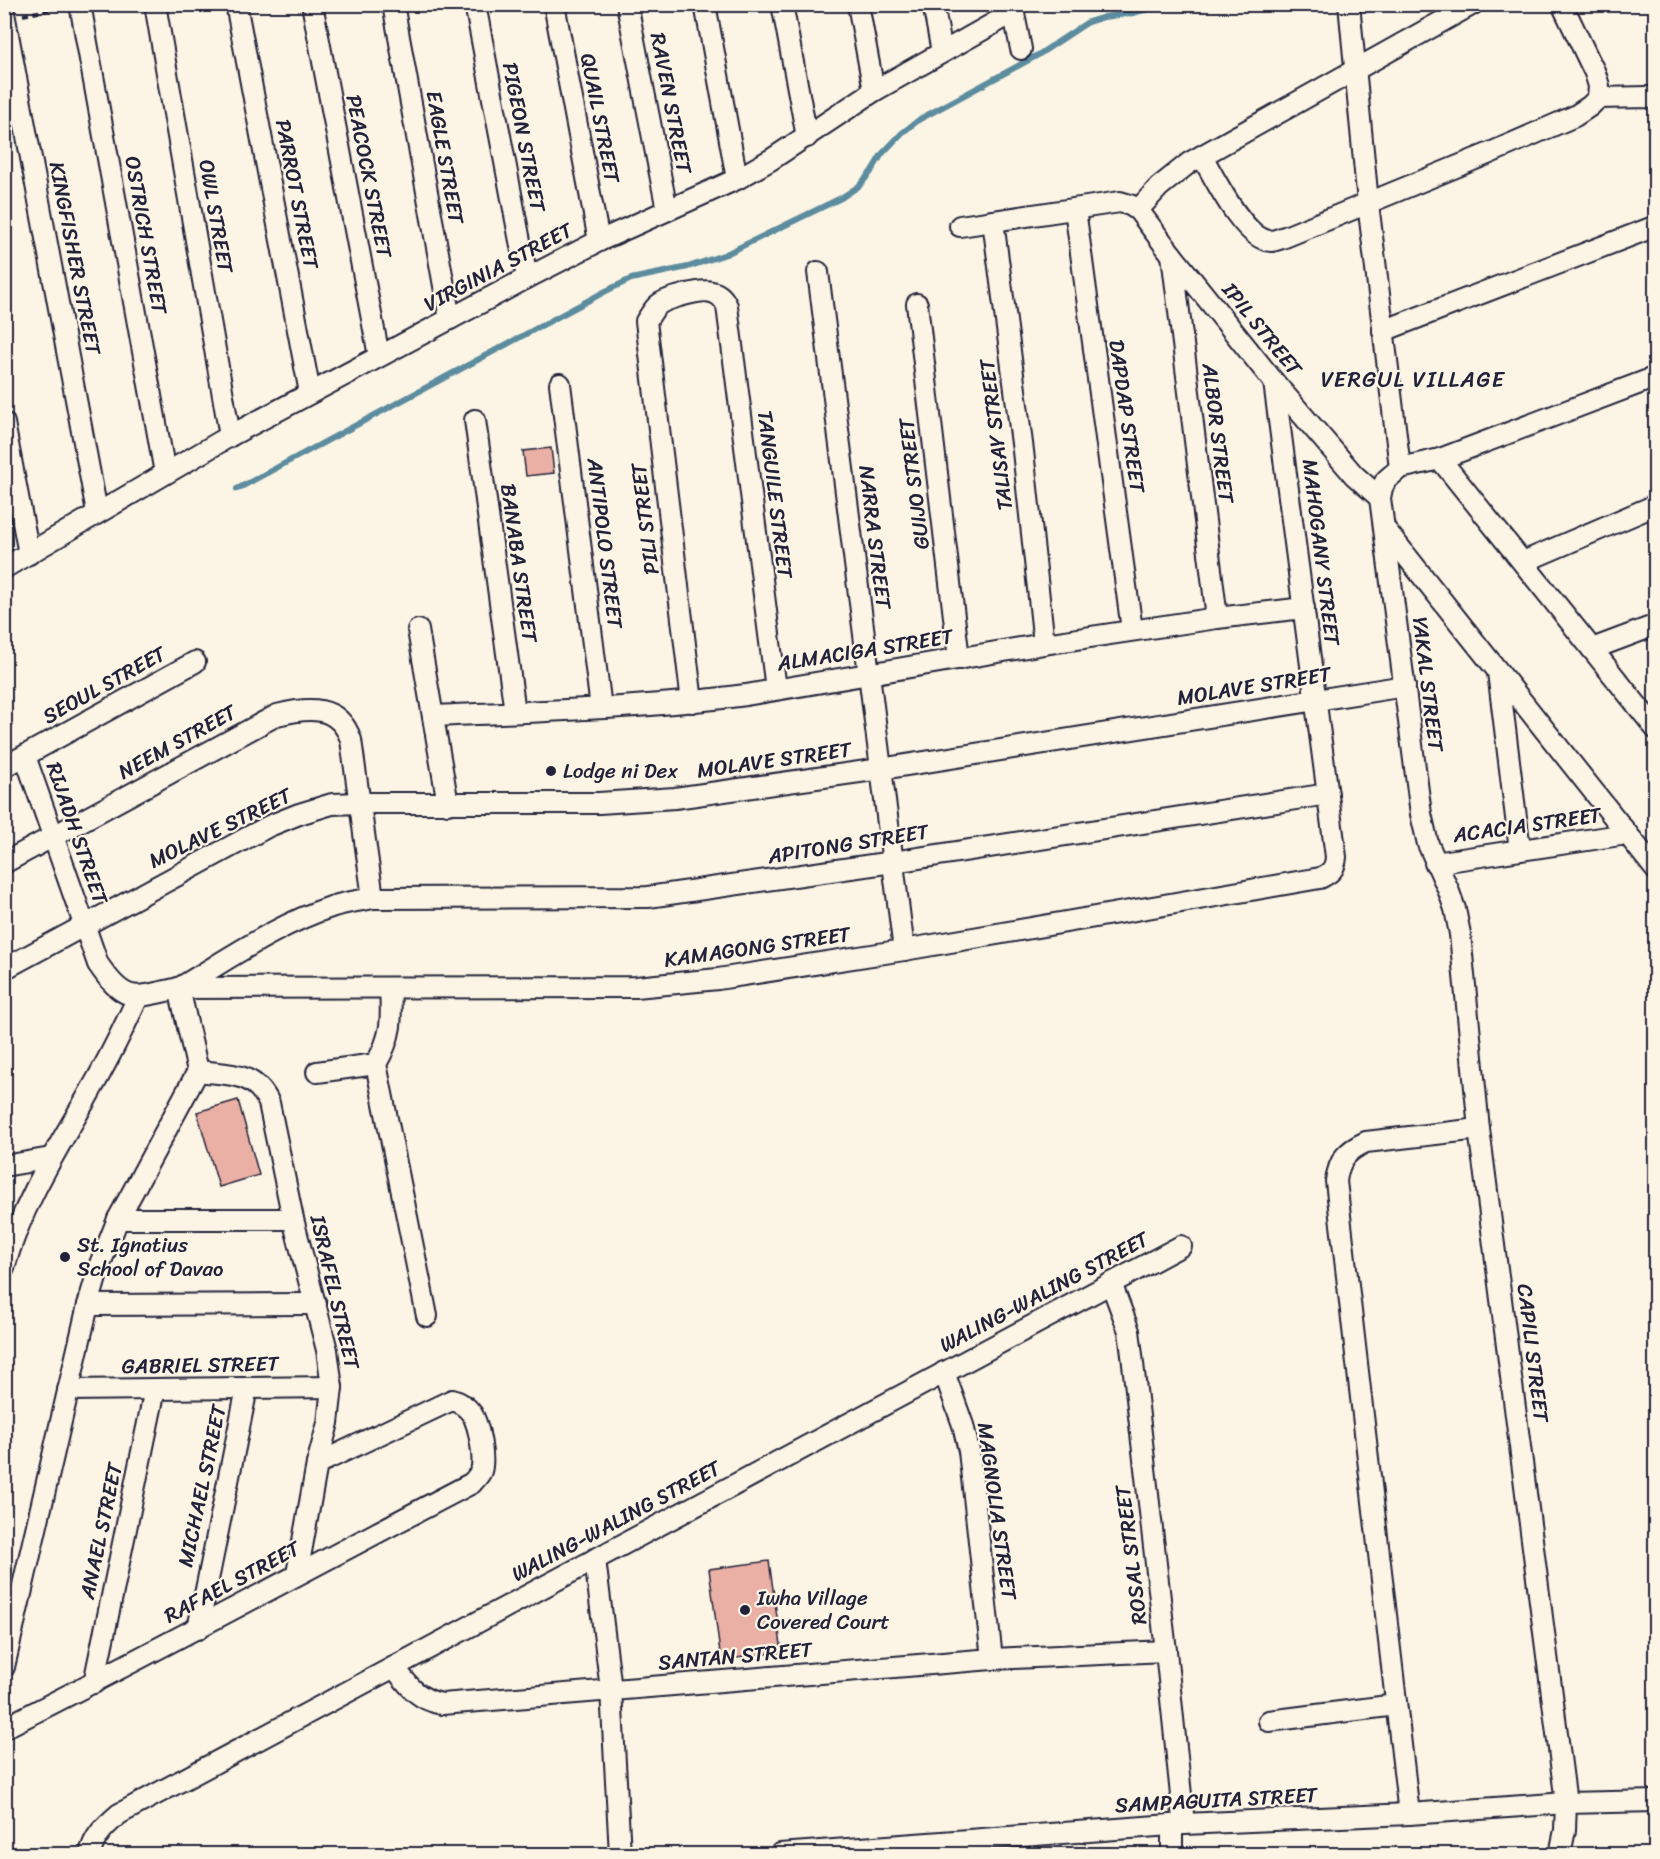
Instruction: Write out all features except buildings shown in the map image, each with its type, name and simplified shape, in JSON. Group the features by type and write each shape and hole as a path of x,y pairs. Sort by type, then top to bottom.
{"street":[{"name":"OWL STREET","path":"155,4 230,436"},
{"name":"PARROT STREET","path":"236,4 310,393"},
{"name":"PEACOCK STREET","path":"312,4 380,356"},
{"name":"EAGLE STREET","path":"393,4 450,319"},
{"name":"PIGEON STREET","path":"475,4 527,278"},
{"name":"QUAIL STREET","path":"554,4 599,241"},
{"name":"RAVEN STREET","path":"627,4 667,210"},
{"path":"705,4 737,179"},
{"path":"782,4 807,137"},
{"path":"858,4 874,91"},
{"path":"933,4 942,52"},
{"path":"1349,4 1368,203 1400,468"},
{"path":"960,226 1120,202 1138,210 1175,173 1202,156 1473,4"},
{"path":"1202,156 1238,216 1258,237 1270,241 1285,237 1490,153 1575,116 1598,98 1599,86 1595,72 1562,4"},
{"name":"OSTRICH STREET","path":"74,5 165,473"},
{"name":"VIRGINIA STREET","path":"4,568 165,473 310,393 599,241 737,179 807,137 874,91 1013,8"},
{"path":"1013,8 1021,49"},
{"name":"KINGFISHER STREET","path":"5,15 97,512"},
{"path":"1598,98 1648,97 1656,99"},
{"name":"DAPDAP STREET","path":"1075,209 1132,630"},
{"name":"IPIL STREET","path":"1138,210 1274,382 1353,476 1380,498"},
{"name":"TALISAY STREET","path":"993,221 1022,439 1044,644"},
{"path":"1383,331 1656,226"},
{"name":"ALBOR STREET","path":"1172,255 1217,618"},
{"name":"NARRA STREET","path":"818,272 904,950"},
{"name":"PILI STREET","path":"692,702 646,321 658,305 666,300 696,292 717,293 724,299 727,306"},
{"name":"GUIJO STREET","path":"917,304 959,658"},
{"name":"TANGUILE STREET","path":"727,306 776,689"},
{"path":"1380,498 1386,480 1400,468 1440,459 1656,377"},
{"name":"MAHOGANY STREET","path":"1274,382 1336,857 1332,871"},
{"name":"ANTIPOLO STREET","path":"560,384 601,708"},
{"name":"BANABA STREET","path":"475,420 515,712"},
{"path":"4,423 29,554"},
{"path":"1440,459 1656,729"},
{"name":"YAKAL STREET","path":"1380,498 1421,814 1428,844 1455,909"},
{"path":"1523,562 1656,505"},
{"path":"1383,528 1656,870"},
{"name":"ALMACIGA STREET","path":"433,716 692,702 746,695 1132,630 1304,608"},
{"path":"1592,649 1656,625"},
{"path":"418,630 448,804"},
{"name":"SEOUL STREET","path":"4,767 195,662"},
{"path":"1498,672 1520,850"},
{"name":"MOLAVE STREET","path":"4,969 269,826 298,813 332,804 360,802 599,803 675,798 881,769 1405,686"},
{"name":"NEEM STREET","path":"4,863 277,715 299,709 317,709 329,713 342,722 348,730 360,802"},
{"name":"RIJADH STREET","path":"25,756 98,964 122,992 138,997"},
{"name":"APITONG STREET","path":"179,988 281,928 310,914 334,906 373,898 648,897 893,862 1328,794"},
{"path":"360,802 373,898"},
{"name":"ACACIA STREET","path":"1435,862 1627,834"},
{"name":"KAMAGONG STREET","path":"179,988 390,989 665,985 904,950 1320,878 1332,871"},
{"name":"CAPILI STREET","path":"1455,909 1460,934 1479,1129 1566,1803 1565,1830 1560,1854"},
{"path":"4,1268 20,1221 51,1158 109,1058 138,997 179,988 198,1071 118,1218 100,1264 88,1305 4,1667"},
{"path":"390,989 392,1015 388,1039 376,1064 427,1316"},
{"path":"317,1072 376,1064"},
{"name":"ISRAFEL STREET","path":"198,1071 247,1078 256,1083 265,1094 269,1103 293,1219 327,1350 332,1402 317,1464 297,1574"},
{"path":"1409,1814 1336,1182 1338,1167 1346,1155 1354,1147 1366,1142 1479,1129"},
{"path":"4,1166 51,1158"},
{"path":"118,1218 293,1219"},
{"name":"WALING-WALING STREET","path":"90,1854 93,1843 103,1828 119,1815 1180,1246"},
{"name":"ROSAL STREET","path":"1111,1283 1129,1330 1167,1651 1178,1825 1172,1854"},
{"path":"88,1305 316,1304"},
{"name":"MAGNOLIA STREET","path":"944,1372 963,1425 969,1452 992,1659"},
{"name":"GABRIEL STREET","path":"68,1390 332,1387"},
{"name":"MICHAEL STREET","path":"198,1629 247,1388"},
{"name":"ANAEL STREET","path":"94,1683 155,1389"},
{"name":"RAFAEL STREET","path":"4,1728 198,1629 297,1574 472,1483 479,1475 482,1457 475,1419 471,1411 452,1400 317,1464"},
{"path":"595,1559 611,1690 620,1854"},
{"name":"SANTAN STREET","path":"394,1667 416,1693 429,1701 442,1704 992,1659 1167,1651"},
{"path":"1269,1721 1396,1705"},
{"name":"SAMPAGUITA STREET","path":"780,1854 1178,1825 1409,1814 1566,1803 1656,1801"}],"path":[{"path":"5,15 74,5"}],"waterway":[{"path":"237,489 606,291 631,279 688,267 726,254 841,198 859,186 882,154 902,133 920,119 1038,55 1088,22 1167,4"}],"place":[{"name":"Lodge ni Dex","path":"551,771"},
{"name":"St. Ignatius School of Davao","path":"65,1257"},
{"name":"Iwha Village Covered Court","path":"745,1610"}],"district":[{"name":"VERGUL VILLAGE","path":"1413,379"}]}
